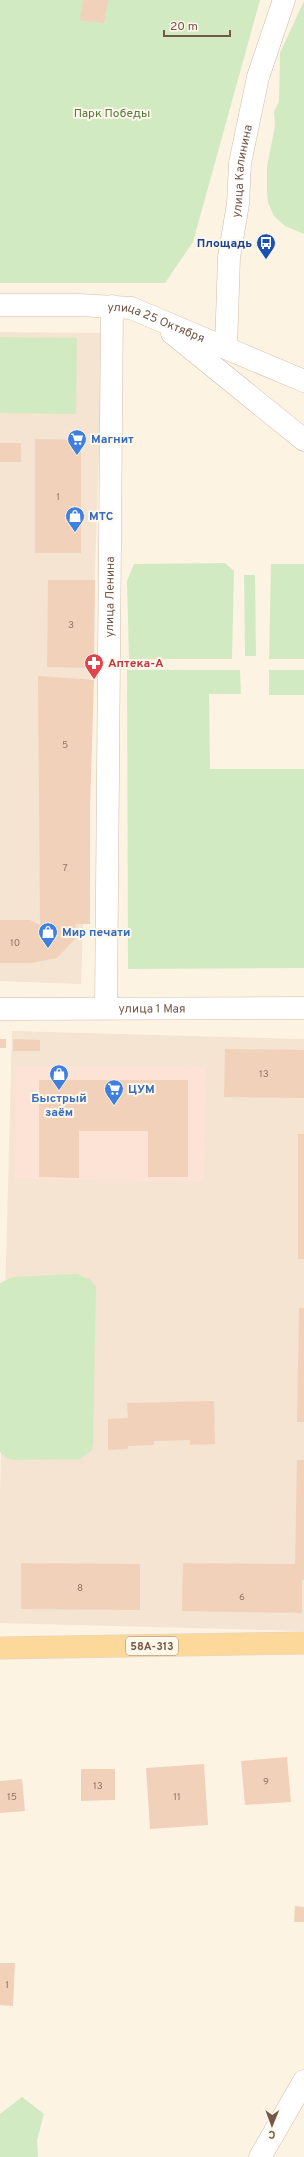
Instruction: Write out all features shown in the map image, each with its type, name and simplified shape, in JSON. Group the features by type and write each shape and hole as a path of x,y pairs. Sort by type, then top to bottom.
{"main road":[{"name":"58А-313","path":"0,1648 304,1643"}],"street":[{"name":"улица Калинина","path":"226,348 229,257 238,204 240,163 258,77 284,0"},
{"name":"улица 25 Октября","path":"0,305 112,306 131,308 304,381"},
{"name":"улица Ленина","path":"106,1008 112,306"},
{"path":"151,316 304,440"},
{"name":"улица 1 Мая","path":"0,1009 304,1008"},
{"path":"260,2157 304,2081"}],"shaded area":[{"path":"0,332 103,333 81,984 0,981"},
{"path":"12,1031 304,1039 304,1631 0,1623 0,1495"},
{"path":"16,1066 205,1067 204,1182 15,1179"}],"green space":[{"name":"Парк Победы","path":"0,0 260,0 193,242 165,283 0,283"},
{"path":"304,1 304,234 285,226 274,216 268,203 267,167 275,126 274,112 279,101 280,53"},
{"path":"0,337 77,338 76,414 0,413"},
{"path":"225,563 234,571 232,659 129,659 127,581 134,564"},
{"path":"271,564 304,564 304,659 269,659"},
{"path":"244,575 255,575 256,656 245,656"},
{"path":"127,670 240,670 241,694 209,694 210,769 304,769 304,968 128,969"},
{"path":"269,670 304,670 304,695 269,695"},
{"path":"77,1274 91,1280 96,1287 92,1450 80,1459 13,1460 6,1458 0,1452 0,1283 13,1277"},
{"path":"22,2097 44,2114 37,2140 38,2157 0,2157 0,2114"}],"building":[{"path":"83,0 108,0 104,23 80,20"},
{"path":"35,439 81,440 81,553 35,553"},
{"path":"0,443 21,443 21,462 0,462"},
{"path":"48,580 95,580 94,668 47,667"},
{"path":"38,676 94,680 90,809 90,924 76,924 74,940 57,958 31,963 0,963 0,920 30,920 40,925"},
{"path":"0,1039 6,1039 6,1048 0,1048"},
{"path":"13,1039 40,1040 40,1051 13,1051"},
{"path":"225,1049 304,1050 304,1098 224,1097"},
{"name":"ЦУМ","path":"39,1080 188,1080 188,1177 148,1177 148,1131 79,1131 79,1178 39,1177"},
{"path":"298,1134 304,1134 304,1259 298,1259"},
{"path":"299,1308 304,1308 304,1422 297,1422"},
{"path":"214,1401 215,1444 190,1445 190,1440 154,1441 154,1445 128,1446 128,1449 108,1450 108,1419 128,1418 127,1403"},
{"path":"297,1460 304,1460 304,1580 302,1580 302,1613 182,1611 183,1563 295,1564"},
{"path":"21,1563 140,1564 140,1610 21,1609"},
{"path":"287,1757 291,1802 245,1805 241,1761"},
{"path":"204,1764 208,1825 150,1829 146,1768"},
{"path":"81,1769 115,1769 115,1800 81,1801"},
{"path":"22,1779 25,1811 0,1813 0,1781"},
{"path":"295,1906 304,1907 304,1922 294,1922"},
{"path":"0,1963 15,1963 13,2006 0,2005"}],"place":[{"name":"Площадь","path":"266,260"},
{"name":"Магнит","path":"77,456"},
{"name":"МТС","path":"75,533"},
{"name":"Аптека-А","path":"94,680"},
{"name":"Мир печати","path":"48,949"},
{"name":"Быстрый заём","path":"59,1091"},
{"name":"ЦУМ","path":"114,1106"}]}
